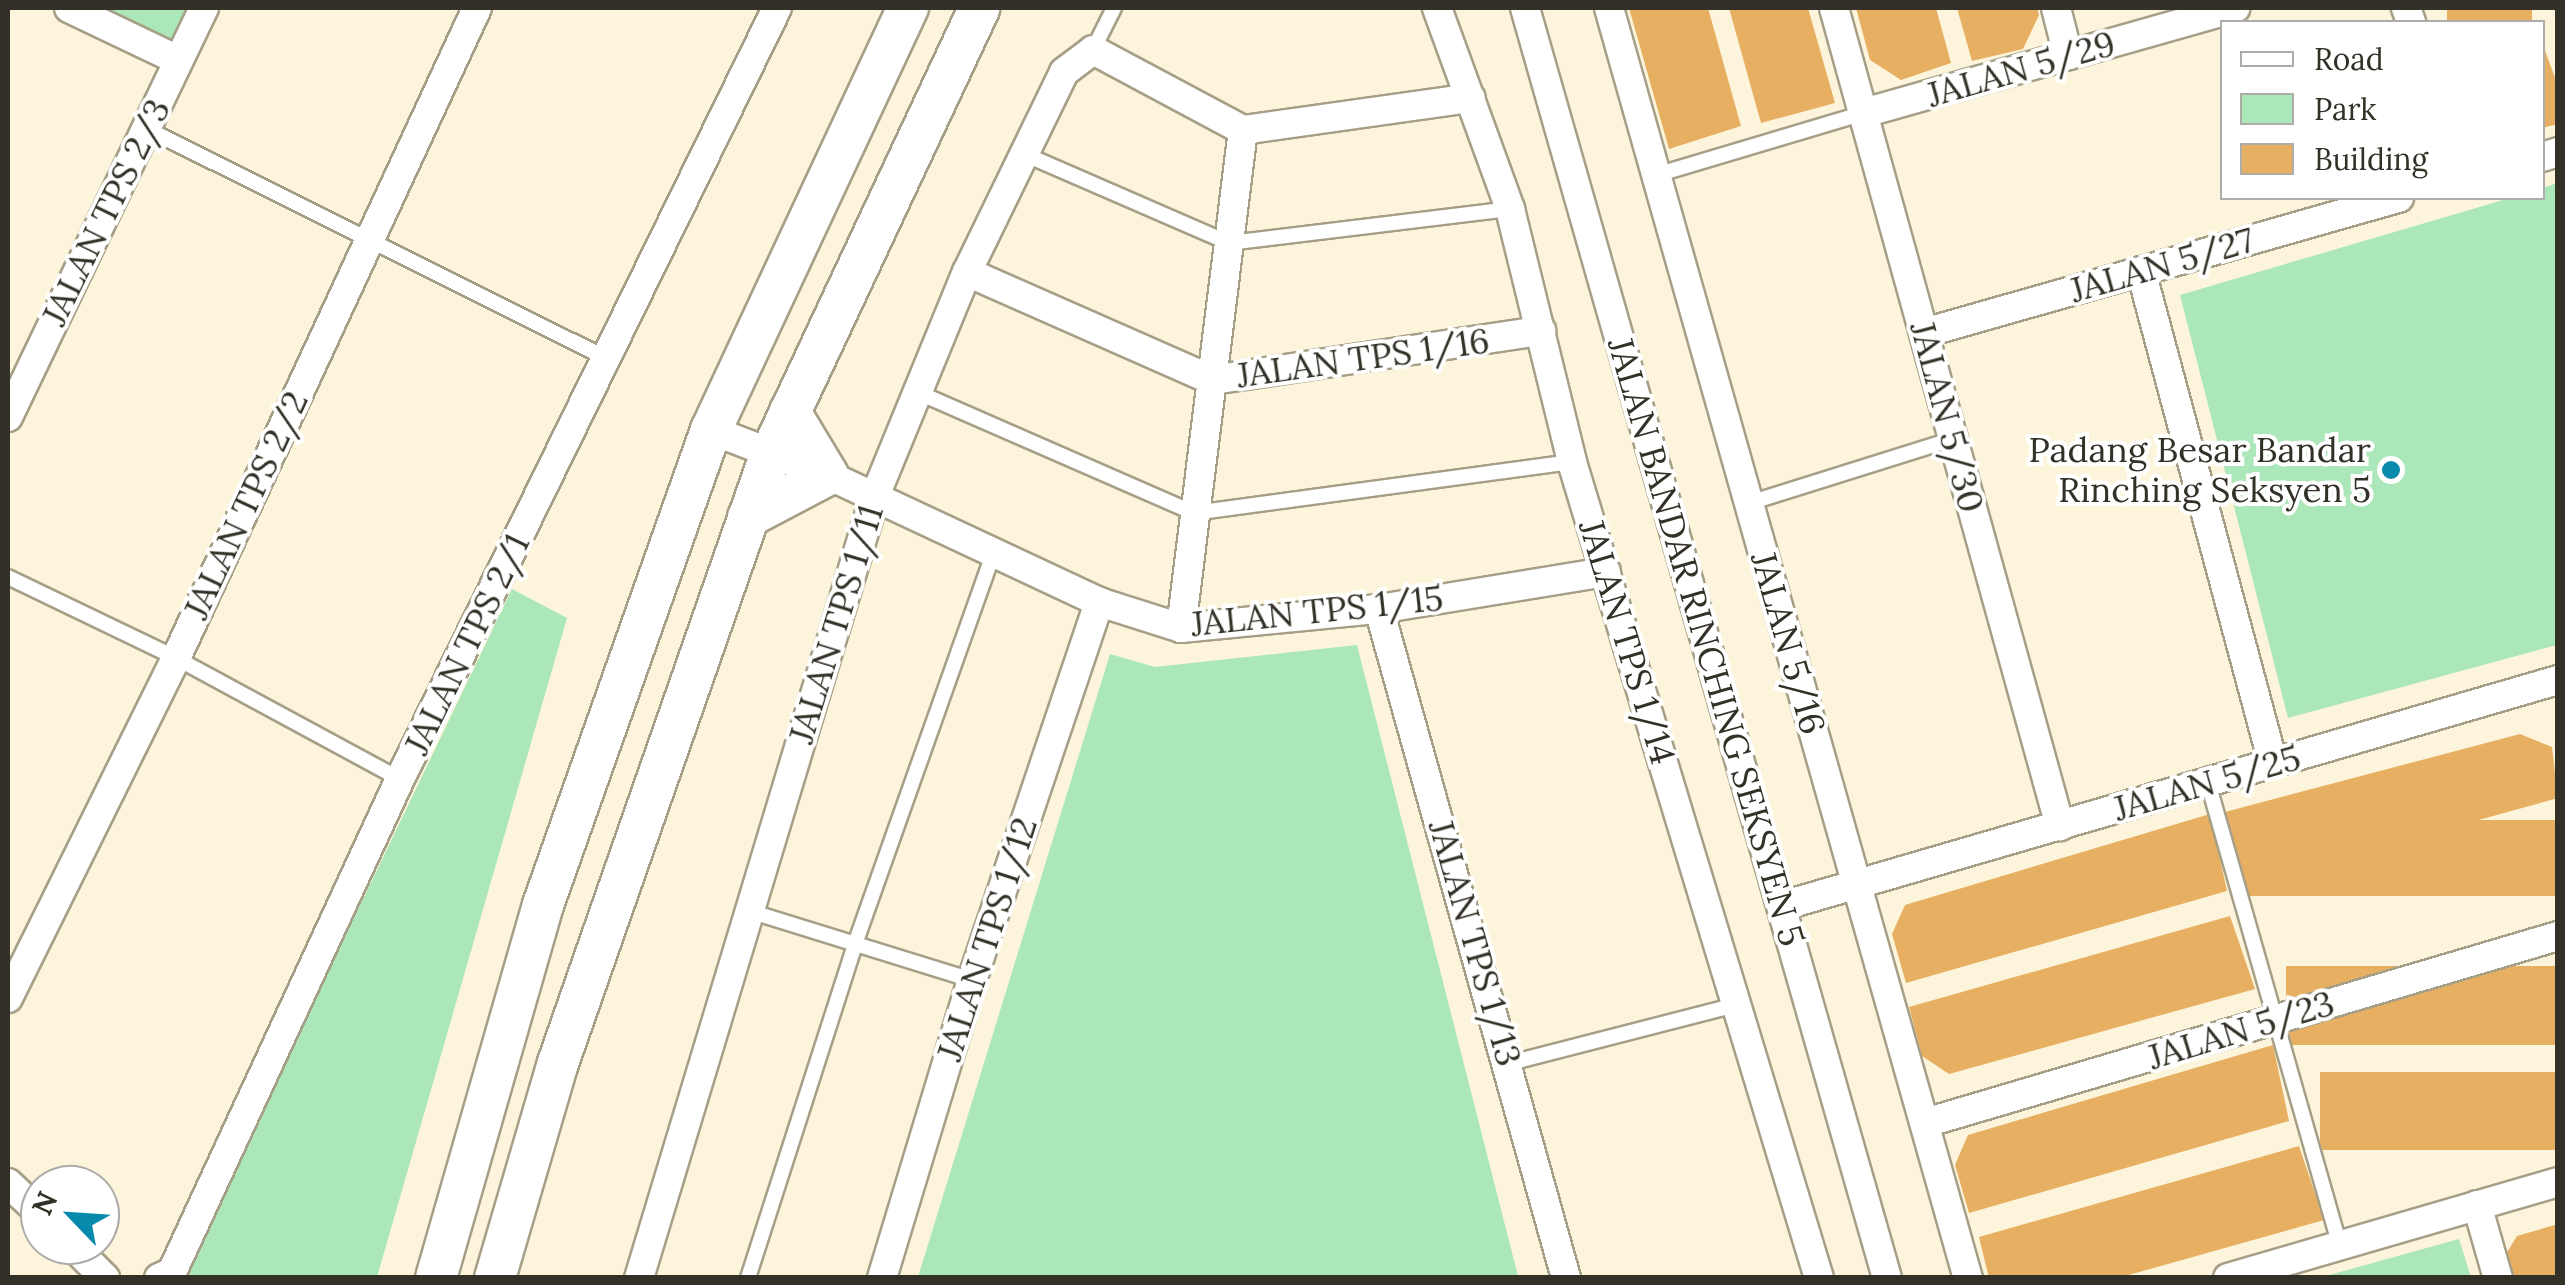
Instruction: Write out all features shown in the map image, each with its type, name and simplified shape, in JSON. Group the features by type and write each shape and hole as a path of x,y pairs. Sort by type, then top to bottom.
{"street":[{"path":"69,8 178,60"},
{"name":"JALAN TPS 2/3","path":"8,416 204,8"},
{"name":"JALAN TPS 2/2","path":"8,998 176,658 478,8"},
{"name":"JALAN TPS 2/1","path":"158,1278 172,1272 400,779 777,8"},
{"path":"865,104 878,8"},
{"path":"436,1278 543,905 711,430 908,8"},
{"path":"495,1278 558,1063 772,454 979,8"},
{"name":"JALAN TPS 1/14","path":"1437,8 1510,209 1572,462 1740,1004 1819,1278"},
{"name":"JALAN BANDAR RINCHING SEKSYEN 5","path":"1525,8 1886,1278"},
{"name":"JALAN 5/16","path":"1609,8 1968,1278"},
{"name":"JALAN 5/30","path":"1834,8 2060,826"},
{"path":"2056,8 2068,55"},
{"name":"JALAN 5/29","path":"1864,113 2236,8"},
{"path":"1093,50 1243,130 1471,98"},
{"name":"JALAN TPS 1/11","path":"639,1278 875,496 967,272 1021,153 1064,72 1093,50"},
{"path":"1181,628 1243,130"},
{"name":"JALAN 5/27","path":"1924,333 2392,200"},
{"path":"2141,271 2273,763"},
{"name":"JALAN TPS 1/16","path":"967,272 1212,380 1541,331"},
{"path":"748,517 828,475 790,412"},
{"name":"JALAN TPS 1/15","path":"711,430 828,475 1099,602 1181,628 1379,609 1606,572"},
{"name":"JALAN TPS 1/12","path":"882,1278 972,980 1099,602"},
{"name":"JALAN TPS 1/13","path":"1379,609 1510,1063 1566,1278"},
{"name":"JALAN 5/25","path":"1782,906 2558,680"},
{"name":"JALAN 5/23","path":"1924,1124 2558,936"},
{"path":"2228,1278 2558,1182"},
{"path":"2477,1205 2498,1278"}],"lane":[{"name":"JALAN TPS 1/11","path":"1093,50 1114,8"},
{"path":"1656,176 1864,113"},
{"path":"148,130 608,359"},
{"path":"1021,153 1230,243 1510,209"},
{"path":"917,392 1194,513 1572,462"},
{"path":"1749,502 1953,440"},
{"path":"748,1278 856,944 994,551"},
{"path":"8,577 176,658 400,779"},
{"path":"2208,783 2339,1244"},
{"path":"748,911 972,980"},
{"path":"1510,1063 1740,1004"}],"green space":[{"path":"97,8 191,8 174,46"},
{"name":"Padang Besar Bandar Rinching Seksyen 5","path":"2557,183 2557,645 2288,718 2180,295 2503,200 2545,200 2545,187"},
{"path":"512,589 567,618 377,1277 181,1278"},
{"path":"1357,645 1518,1276 918,1277 1110,654 1155,667"},
{"path":"2459,1239 2471,1277 2322,1277"}],"building":[{"path":"1629,8 1708,8 1741,126 1669,149"},
{"path":"1729,8 1808,8 1835,103 1761,123"},
{"path":"1856,8 1936,8 1951,63 1901,80 1870,60"},
{"path":"1957,8 2037,8 2039,15 2023,49 1972,61"},
{"path":"2447,8 2532,8 2532,20 2447,20"},
{"path":"2545,50 2558,86 2558,124 2545,127"},
{"path":"2520,734 2552,747 2558,798 2244,885 2225,812"},
{"path":"2210,814 2227,891 1906,983 1892,934 1905,905"},
{"path":"2242,820 2558,820 2558,896 2242,896"},
{"path":"2230,916 2255,989 1949,1074 1922,1056 1909,1007"},
{"path":"2286,966 2558,966 2558,1045 2286,1045"},
{"path":"2273,1045 2289,1121 1969,1213 1955,1165 1968,1135"},
{"path":"2320,1072 2558,1072 2558,1150 2320,1150"},
{"path":"2299,1146 2324,1220 2118,1278 1989,1278 1979,1237"},
{"path":"2558,1224 2558,1278 2514,1278 2506,1254 2517,1236"}],"place":[{"name":"Padang Besar Bandar Rinching Seksyen 5","path":"2391,470"}]}
